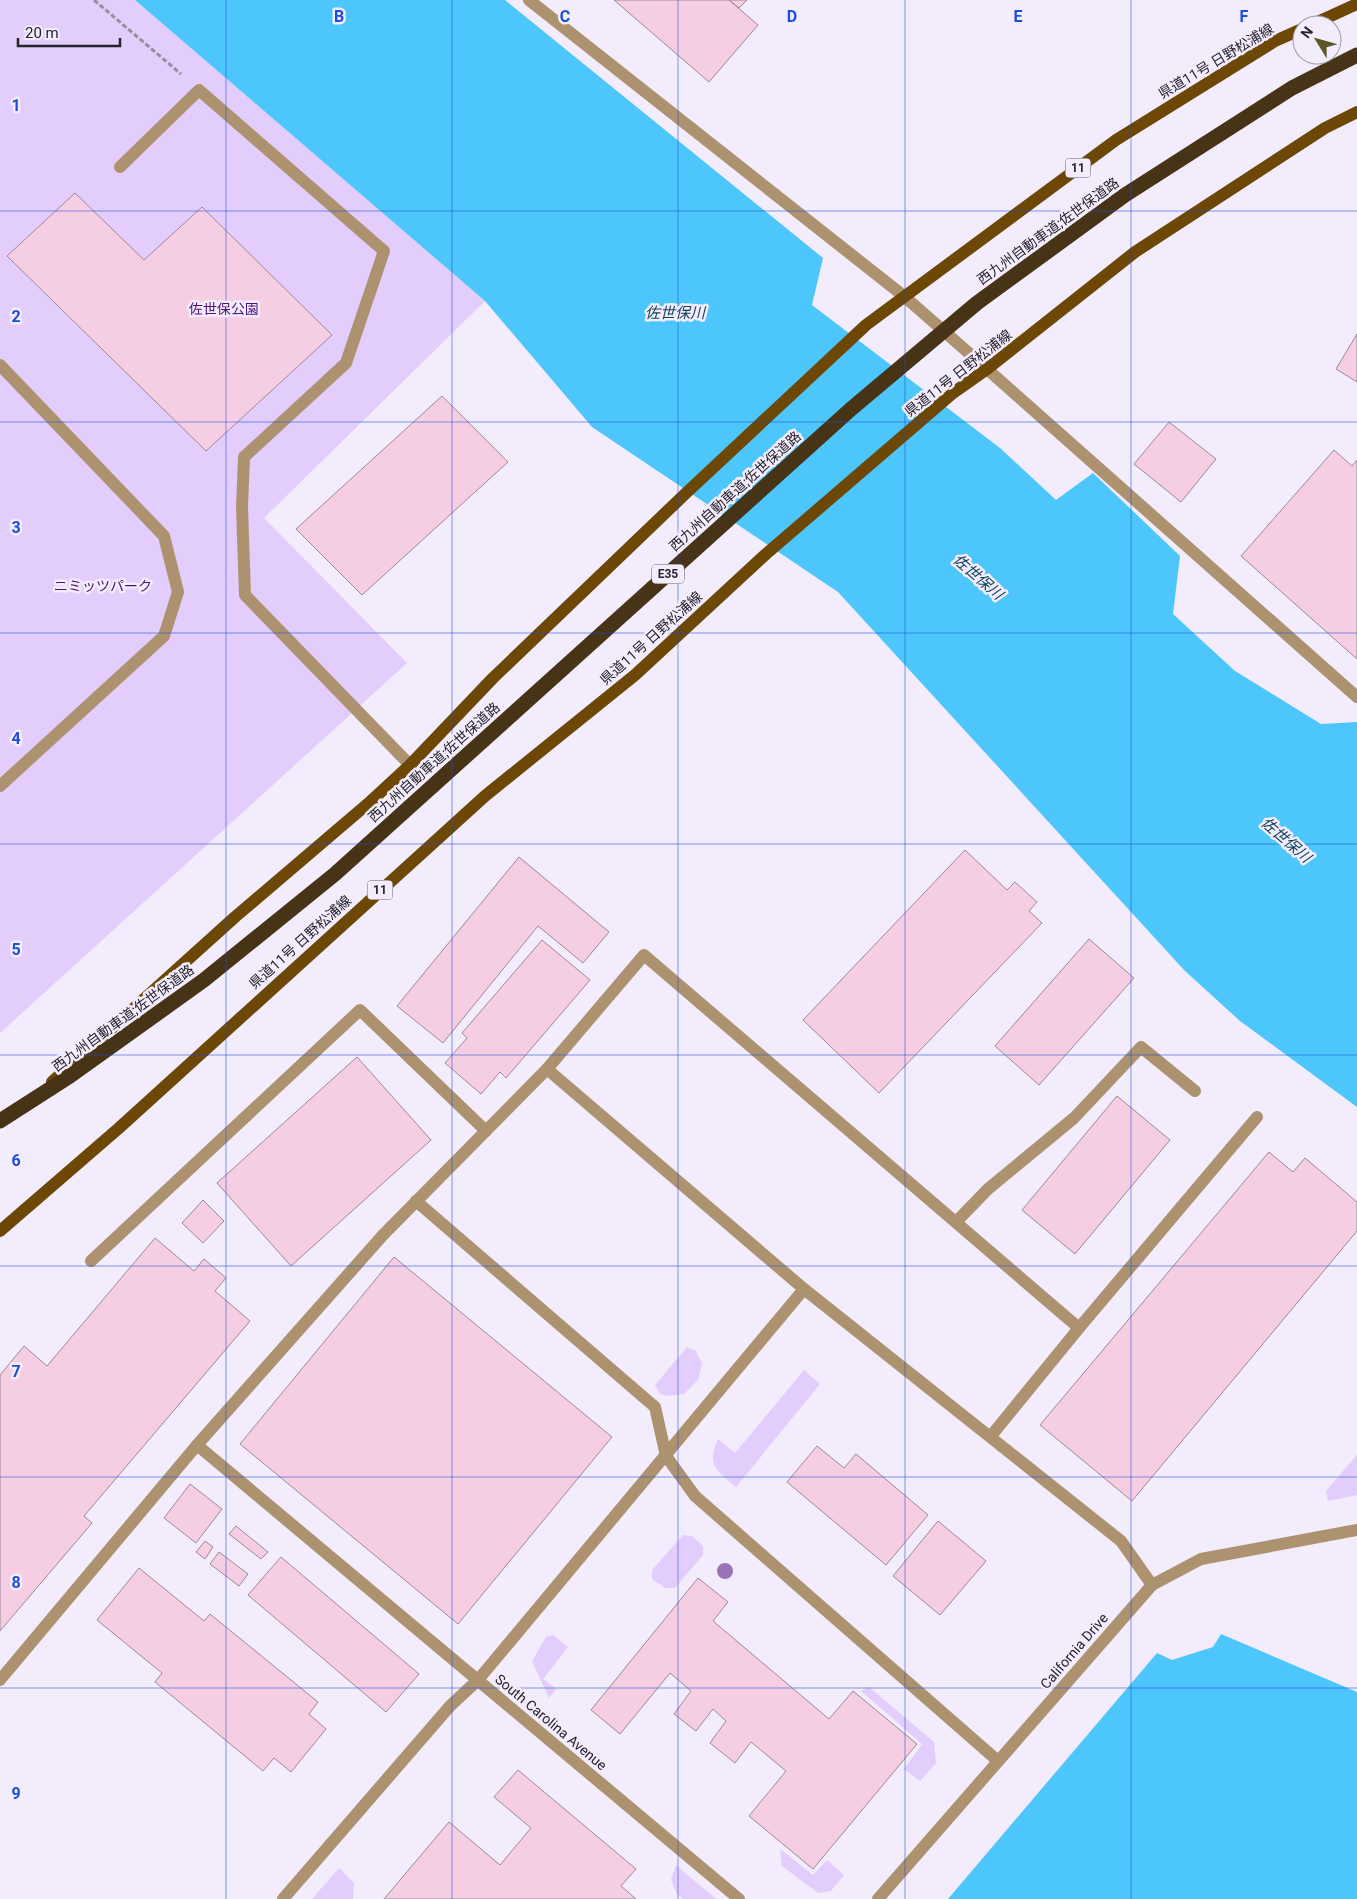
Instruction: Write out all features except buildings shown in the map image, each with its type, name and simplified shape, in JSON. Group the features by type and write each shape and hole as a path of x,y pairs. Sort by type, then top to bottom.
{"highway":[{"name":"西九州自動車道;佐世保道路","path":"0,1121 70,1076 204,980 334,874 851,409 977,302 1125,195 1292,88 1357,55"}],"main road":[{"path":"1333,15 1357,4"},
{"name":"県道11号 日野松浦線","path":"0,1129 235,917 371,801 410,765 493,678 684,495 866,325 1116,140 1275,42 1292,34"},
{"name":"県道11号 日野松浦線","path":"0,1231 126,1122 477,803 635,676 766,554 953,393 987,369 1135,252 1324,128 1357,112"}],"street":[{"path":"529,0 905,297 1357,697"},
{"path":"120,167 199,90 384,251 346,364 244,457 242,507 245,595 410,765"},
{"path":"0,365 164,536 178,592 164,636 0,786"},
{"path":"0,1680 197,1444 383,1235 546,1069 644,955 1079,1328"},
{"path":"91,1261 360,1010 486,1131"},
{"path":"956,1222 988,1189 1074,1118 1141,1047 1195,1091"},
{"path":"546,1069 804,1289 1121,1541 1152,1585"},
{"path":"991,1436 1079,1328 1257,1117"},
{"path":"416,1201 655,1407 666,1456 695,1496 998,1761"},
{"path":"197,1444 478,1680 804,1289"},
{"name":"California Drive","path":"878,1899 1152,1585 1201,1559 1357,1530"},
{"name":"South Carolina Avenue","path":"283,1899 450,1706 478,1680 739,1899"}],"path":[{"path":"94,0 199,90"}],"green space":[{"name":"佐世保公園","path":"0,0 135,0 485,301 264,518 407,663 0,1033"},
{"path":"687,1347 696,1351 702,1364 698,1380 684,1394 668,1396 660,1394 655,1385"},
{"path":"804,1370 820,1384 736,1487 715,1467 713,1455 718,1439 735,1453"},
{"path":"1357,1455 1357,1495 1328,1501 1326,1491"},
{"path":"683,1535 692,1536 703,1546 703,1555 675,1588 665,1588 652,1579 652,1570"},
{"path":"553,1635 568,1647 543,1679 556,1689 549,1698 532,1661 546,1637"},
{"path":"869,1687 934,1742 936,1763 920,1781 904,1769 922,1744 861,1691"},
{"path":"780,1849 813,1875 827,1860 844,1875 831,1891 818,1893 782,1866"},
{"path":"676,1865 716,1899 683,1899 677,1894 671,1880"},
{"path":"339,1868 354,1883 353,1899 312,1899"}],"water":[{"name":"佐世保川","path":"135,0 505,0 823,258 812,305 1000,448 1056,500 1093,473 1180,556 1173,614 1235,671 1321,724 1357,722 1357,1107 1240,1021 1185,971 838,592 592,427 485,301"},
{"path":"1221,1634 1357,1692 1357,1899 948,1899 1157,1653 1172,1660 1213,1647"}],"park label":[{"name":"ニミッツパーク","path":"103,586"}]}
